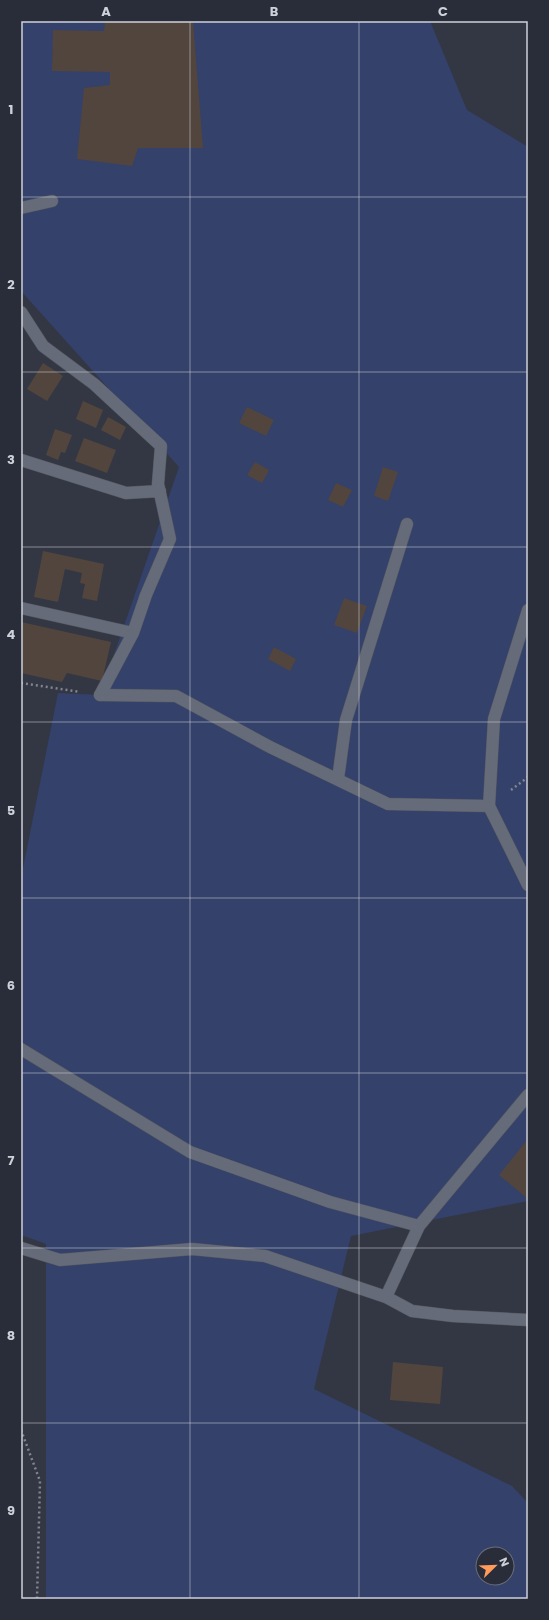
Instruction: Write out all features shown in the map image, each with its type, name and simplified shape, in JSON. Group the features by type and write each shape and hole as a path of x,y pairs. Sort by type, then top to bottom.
{"street":[{"path":"21,208 52,201"},
{"path":"21,312 43,346 94,384 161,446 158,484 170,539 146,595 132,633 100,695 176,696 270,747 388,804 489,806"},
{"path":"21,460 126,493 160,491"},
{"path":"338,779 346,720 407,524"},
{"path":"21,608 132,633"},
{"path":"528,610 494,719 489,806 528,885"},
{"path":"21,1049 190,1152 330,1202 419,1226"},
{"path":"386,1297 419,1226 528,1094"},
{"path":"21,1248 60,1260 192,1249 265,1256 386,1297 412,1311 453,1316 528,1320"}],"path":[{"path":"21,683 100,695"},
{"path":"21,1430 40,1481 36,1599"}],"shaded area":[{"path":"21,21 430,21 467,110 528,147 528,1201 351,1236 314,1389 512,1486 528,1503 528,1599 46,1599 46,1244 21,1235 21,878 58,693 100,695 179,467 21,291"}],"building":[{"path":"105,21 193,21 203,148 138,148 132,166 77,159 84,88 110,85 110,72 52,71 53,30 104,31"},
{"path":"43,363 63,376 47,401 27,389"},
{"path":"83,401 103,410 96,428 76,419"},
{"path":"247,407 274,420 266,436 239,423"},
{"path":"108,417 126,427 120,440 101,430"},
{"path":"55,429 72,435 65,453 61,452 58,460 46,455"},
{"path":"84,438 116,450 107,473 75,461"},
{"path":"255,462 269,470 262,483 247,475"},
{"path":"383,467 398,472 388,501 374,496"},
{"path":"336,483 352,490 343,507 328,500"},
{"path":"43,551 104,564 97,601 82,598 85,584 80,583 82,573 65,569 58,602 34,597"},
{"path":"344,598 367,606 357,633 334,625"},
{"path":"21,622 111,642 102,681 67,673 62,682 21,673"},
{"path":"274,647 296,659 290,671 268,659"},
{"path":"528,1139 528,1199 499,1175"},
{"path":"393,1362 443,1367 440,1404 390,1400"}]}
